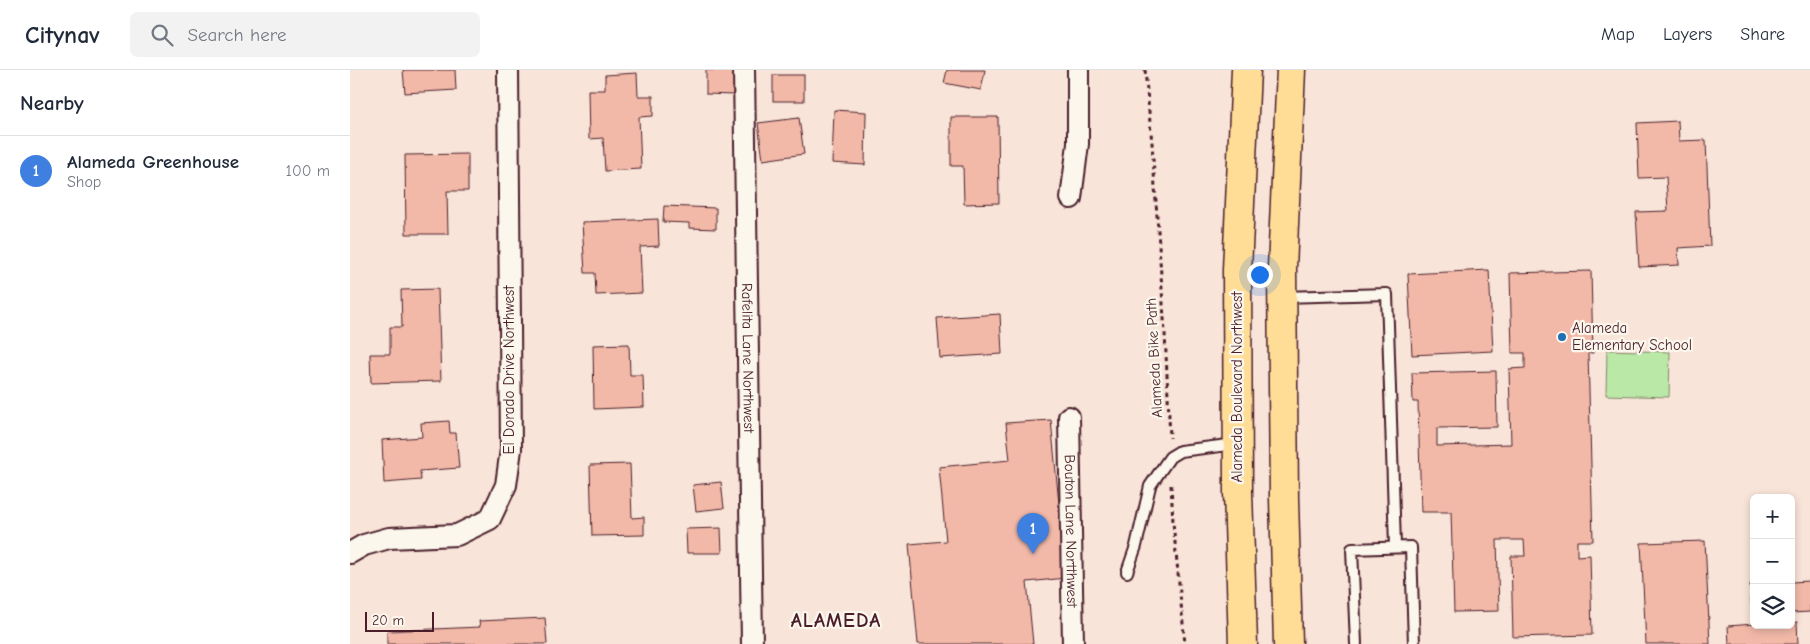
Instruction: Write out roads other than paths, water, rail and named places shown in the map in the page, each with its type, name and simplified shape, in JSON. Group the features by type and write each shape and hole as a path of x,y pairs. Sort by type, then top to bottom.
{"main road":[{"name":"Alameda Boulevard Northwest","path":"1243,644 1238,493 1237,270 1246,70"},
{"path":"1288,644 1284,499 1282,268 1291,70"}],"street":[{"name":"El Dorado Drive Northwest","path":"350,553 364,545 389,538 457,535 490,519 506,485 511,449 508,70"},
{"name":"Rafelita Lane Northwest","path":"744,70 752,644"},
{"path":"1071,198 1078,144 1078,70"},
{"name":"Bouton Lane Nortthwest","path":"1069,417 1073,644"}],"lane":[{"path":"1282,297 1387,294 1395,546"},
{"path":"1127,572 1136,546 1150,486 1170,457 1180,451 1238,443"},
{"path":"1356,644 1352,549 1395,546 1412,547 1414,644"}],"place":[{"name":"Alameda Elementary School","path":"1562,337"},
{"name":"Alameda Greenhouse","path":"1033,554"}],"district":[{"name":"ALAMEDA","path":"836,620"}]}
